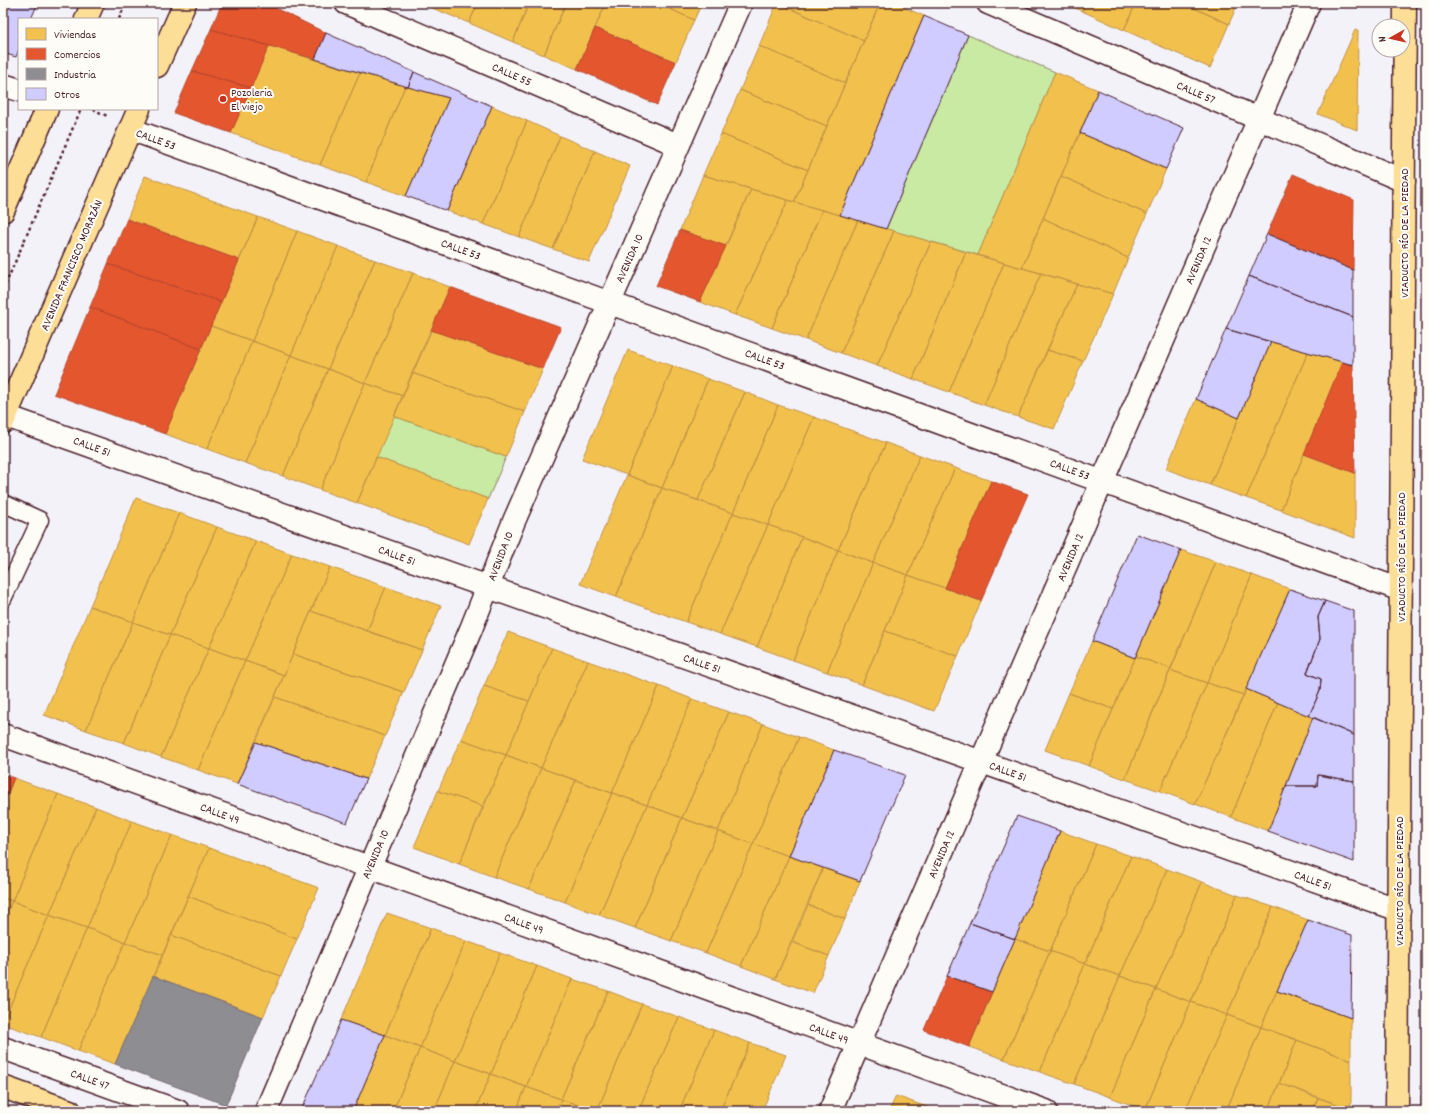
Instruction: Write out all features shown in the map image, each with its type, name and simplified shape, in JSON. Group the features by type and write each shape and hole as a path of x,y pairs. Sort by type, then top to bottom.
{"main road":[{"path":"86,18 93,3"},
{"path":"158,64 184,3"},
{"name":"VIADUCTO RÍO DE LA PIEDAD","path":"1398,1111 1405,3"},
{"path":"3,211 47,110"},
{"name":"AVENIDA FRANCISCO MORAZÁN","path":"4,419 138,110"},
{"path":"3,1087 70,1111"}],"street":[{"name":"CALLE 55","path":"346,3 678,145"},
{"name":"AVENIDA 10","path":"266,1111 471,629 514,521 741,3"},
{"name":"CALLE 57","path":"988,3 1404,181"},
{"name":"AVENIDA 12","path":"830,1111 1309,3"},
{"path":"3,85 18,90"},
{"name":"CALLE 53","path":"130,129 1401,590"},
{"name":"CALLE 51","path":"4,419 554,610 1399,910"},
{"name":"CALLE 49","path":"3,735 1046,1111"},
{"name":"CALLE 47","path":"3,1048 178,1111"}],"lane":[{"path":"3,503 40,520 3,599"}],"path":[{"path":"119,18 126,3"},
{"path":"3,290 81,110"}],"green space":[{"path":"968,35 1055,72 978,255 886,229"},
{"path":"394,416 506,457 488,499 376,457"},
{"path":"1424,1091 1426,1093 1426,1111 1421,1111 1421,1096"}],"building: Viviendas":[{"path":"426,3 478,3 469,23 425,5"},
{"path":"478,3 529,3 513,42 469,23"},
{"path":"529,3 566,3 544,55 513,42"},
{"path":"566,3 606,3 577,69 544,55"},
{"path":"606,3 657,3 694,20 676,62 595,28"},
{"path":"657,3 702,3 694,20"},
{"path":"777,3 864,41 845,83 759,46"},
{"path":"778,3 880,3 864,41"},
{"path":"880,3 894,3 924,16 840,215 794,202"},
{"path":"1064,3 1085,3 1082,11"},
{"path":"1085,3 1136,3 1124,30 1082,11"},
{"path":"1136,3 1183,3 1229,24 1210,68 1124,30"},
{"path":"1183,3 1238,3 1229,24"},
{"path":"1355,30 1358,30 1357,130 1318,114"},
{"path":"269,46 360,73 320,165 231,133"},
{"path":"759,46 845,83 827,126 740,90"},
{"path":"1055,72 1098,90 1022,268 978,255"},
{"path":"360,73 405,86 366,182 320,165"},
{"path":"405,86 449,98 406,196 366,182"},
{"path":"740,90 827,126 808,170 721,134"},
{"path":"492,106 527,121 483,224 447,211"},
{"path":"527,121 560,136 519,237 483,224"},
{"path":"1080,133 1166,169 1147,214 1061,176"},
{"path":"721,134 808,170 794,202 703,175"},
{"path":"560,136 595,151 553,249 519,237"},
{"path":"595,151 630,166 589,262 553,249"},
{"path":"703,175 751,189 726,246 680,230"},
{"path":"145,176 258,217 239,260 127,219"},
{"path":"1061,176 1147,214 1128,258 1043,218"},
{"path":"751,189 788,200 735,315 700,302"},
{"path":"788,200 822,210 772,328 735,315"},
{"path":"822,210 858,220 806,340 772,328"},
{"path":"258,217 297,231 252,341 211,326"},
{"path":"1043,218 1128,258 1113,294 1022,268"},
{"path":"858,220 894,231 841,353 806,340"},
{"path":"297,231 338,246 291,355 252,341"},
{"path":"894,231 931,242 877,366 841,353"},
{"path":"931,242 966,252 913,379 877,366"},
{"path":"338,246 375,260 328,369 291,355"},
{"path":"966,252 1004,263 949,392 913,379"},
{"path":"375,260 413,273 365,383 328,369"},
{"path":"1004,263 1041,273 984,405 949,392"},
{"path":"413,273 450,287 403,396 365,383"},
{"path":"1041,273 1077,284 1018,417 984,405"},
{"path":"1077,284 1113,294 1083,361 1047,350"},
{"path":"211,326 252,341 207,449 165,434"},
{"path":"431,330 543,369 525,412 412,373"},
{"path":"252,341 291,355 245,463 207,449"},
{"path":"1271,342 1308,352 1246,498 1210,485"},
{"path":"628,350 673,366 627,475 582,459"},
{"path":"1047,350 1083,361 1054,429 1018,417"},
{"path":"1308,352 1342,362 1281,510 1246,498"},
{"path":"291,355 328,369 283,476 245,463"},
{"path":"673,366 708,379 662,488 627,475"},
{"path":"328,369 365,383 320,490 283,476"},
{"path":"412,373 525,412 506,457 394,416"},
{"path":"708,379 745,392 698,500 662,488"},
{"path":"365,383 403,396 357,503 320,490"},
{"path":"745,392 778,405 733,513 698,500"},
{"path":"1196,399 1239,418 1210,485 1166,469"},
{"path":"778,405 814,417 768,525 733,513"},
{"path":"814,417 886,443 838,550 768,525"},
{"path":"886,443 920,455 873,563 838,550"},
{"path":"1304,454 1355,473 1355,538 1281,510"},
{"path":"920,455 955,468 908,575 873,563"},
{"path":"376,457 488,499 469,544 357,503"},
{"path":"955,468 991,481 945,588 908,575"},
{"path":"627,475 662,488 616,597 580,584"},
{"path":"662,488 733,513 686,622 616,597"},
{"path":"136,498 179,513 133,622 90,606"},
{"path":"179,513 217,527 170,635 133,622"},
{"path":"733,513 768,525 720,634 686,622"},
{"path":"768,525 802,537 757,647 720,634"},
{"path":"217,527 256,541 209,648 170,635"},
{"path":"802,537 838,550 793,660 757,647"},
{"path":"256,541 292,554 245,661 209,648"},
{"path":"838,550 873,563 827,672 793,660"},
{"path":"1181,550 1216,562 1171,669 1136,656"},
{"path":"292,554 330,567 284,675 245,661"},
{"path":"1216,562 1252,575 1207,683 1170,670"},
{"path":"873,563 908,575 862,685 827,672"},
{"path":"330,567 386,587 367,631 311,611"},
{"path":"908,575 981,601 958,656 885,631"},
{"path":"1252,575 1290,589 1244,695 1207,683"},
{"path":"386,587 441,606 422,650 367,631"},
{"path":"90,606 133,622 86,730 44,715"},
{"path":"311,611 422,650 404,692 293,654"},
{"path":"133,622 170,635 124,743 86,730"},
{"path":"885,631 958,656 934,711 862,685"},
{"path":"508,632 552,648 529,701 484,686"},
{"path":"170,635 209,648 161,757 124,743"},
{"path":"1092,641 1135,658 1113,709 1069,693"},
{"path":"209,648 245,661 198,770 161,757"},
{"path":"552,648 588,661 541,768 506,755"},
{"path":"293,654 404,692 385,736 275,697"},
{"path":"1136,656 1171,669 1125,779 1089,766"},
{"path":"245,661 284,675 237,784 198,770"},
{"path":"588,661 659,686 612,793 541,768"},
{"path":"1170,670 1207,683 1160,791 1125,779"},
{"path":"1207,683 1244,695 1195,804 1160,791"},
{"path":"484,686 529,701 506,755 461,739"},
{"path":"659,686 692,699 647,805 612,793"},
{"path":"1246,689 1278,702 1231,817 1195,804"},
{"path":"1069,693 1113,709 1089,766 1045,750"},
{"path":"275,697 385,736 366,779 256,742"},
{"path":"692,699 729,712 682,818 647,805"},
{"path":"1278,702 1313,717 1268,831 1231,817"},
{"path":"729,712 763,724 718,831 682,818"},
{"path":"763,724 799,737 753,844 718,831"},
{"path":"799,737 834,750 789,856 753,844"},
{"path":"461,739 506,755 483,806 438,791"},
{"path":"506,755 541,768 494,877 459,864"},
{"path":"541,768 576,780 529,889 494,877"},
{"path":"14,778 58,794 12,901 3,898 3,805"},
{"path":"576,780 612,793 565,902 529,889"},
{"path":"438,791 483,806 459,864 414,847"},
{"path":"612,793 647,805 599,915 565,902"},
{"path":"58,794 96,807 49,915 12,901"},
{"path":"647,805 682,818 635,928 599,915"},
{"path":"96,807 132,821 87,928 49,915"},
{"path":"682,818 718,831 671,941 635,928"},
{"path":"132,821 172,835 125,942 87,928"},
{"path":"718,831 753,844 706,953 671,941"},
{"path":"1060,831 1096,844 1050,951 1015,939"},
{"path":"172,835 209,848 163,955 125,942"},
{"path":"753,844 789,856 741,966 706,953"},
{"path":"1096,844 1131,856 1085,964 1050,951"},
{"path":"209,848 319,888 297,939 188,896"},
{"path":"789,856 823,868 775,979 741,966"},
{"path":"1131,856 1167,869 1120,976 1085,964"},
{"path":"823,868 860,881 845,919 808,905"},
{"path":"1167,869 1202,882 1156,989 1120,976"},
{"path":"1202,882 1237,895 1191,1002 1156,989"},
{"path":"1237,895 1273,907 1227,1015 1191,1002"},
{"path":"188,896 297,939 281,976 171,935"},
{"path":"3,898 12,901 3,922"},
{"path":"12,901 49,915 3,1022 3,922"},
{"path":"808,905 845,919 829,956 792,942"},
{"path":"1273,907 1308,920 1261,1027 1227,1015"},
{"path":"387,913 431,928 385,1035 341,1020"},
{"path":"49,915 87,928 41,1037 3,1024 3,1022"},
{"path":"87,928 125,942 78,1051 41,1037"},
{"path":"431,928 466,941 420,1048 385,1035"},
{"path":"171,935 281,976 263,1017 153,976"},
{"path":"1015,939 1050,951 1004,1059 969,1047"},
{"path":"466,941 500,953 455,1061 420,1048"},
{"path":"125,942 163,955 115,1064 78,1051"},
{"path":"792,942 829,956 813,993 775,979"},
{"path":"1050,951 1085,964 1040,1072 1004,1059"},
{"path":"500,953 537,966 491,1074 455,1061"},
{"path":"1085,964 1120,976 1074,1084 1040,1072"},
{"path":"537,966 572,979 526,1087 491,1074"},
{"path":"1120,976 1156,989 1110,1097 1074,1084"},
{"path":"572,979 608,991 561,1099 526,1087"},
{"path":"1156,989 1191,1002 1145,1110 1110,1097"},
{"path":"608,991 642,1004 597,1111 594,1111 561,1099"},
{"path":"1277,991 1351,1018 1351,1060 1261,1027"},
{"path":"1191,1002 1227,1015 1185,1111 1145,1110"},
{"path":"642,1004 679,1017 638,1111 597,1111"},
{"path":"1227,1015 1261,1027 1226,1111 1185,1111"},
{"path":"679,1017 714,1030 679,1111 638,1111"},
{"path":"1261,1027 1297,1040 1268,1111 1226,1111"},
{"path":"714,1030 750,1043 720,1111 679,1111"},
{"path":"385,1035 420,1048 393,1111 353,1111"},
{"path":"1297,1040 1351,1060 1351,1109 1279,1083"},
{"path":"750,1043 786,1055 762,1111 720,1111"},
{"path":"420,1048 455,1061 434,1111 393,1111"},
{"path":"455,1061 491,1074 475,1111 434,1111"},
{"path":"491,1074 526,1087 516,1111 475,1111"},
{"path":"1279,1083 1318,1098 1312,1111 1268,1111"},
{"path":"526,1087 561,1099 556,1111 516,1111"},
{"path":"896,1096 938,1111 889,1111"},
{"path":"1318,1098 1351,1109 1351,1111 1312,1111"},
{"path":"561,1099 594,1111 556,1111"}],"building: Comercios":[{"path":"222,3 265,3 326,33 315,59 211,29"},
{"path":"595,28 676,62 657,105 577,69"},
{"path":"211,29 269,46 251,88 192,71"},
{"path":"192,71 251,88 231,133 174,113"},
{"path":"1293,174 1354,200 1353,270 1267,234"},
{"path":"127,219 239,260 221,302 108,264"},
{"path":"680,230 726,246 700,302 656,286"},
{"path":"108,264 221,302 201,349 90,307"},
{"path":"450,287 561,327 543,369 431,330"},
{"path":"90,307 201,349 165,434 54,394"},
{"path":"1342,362 1353,365 1355,473 1304,454"},
{"path":"991,481 1028,494 981,601 945,588"},
{"path":"3,774 14,778 3,805"},
{"path":"947,976 992,992 969,1047 924,1030"}],"building: Industria":[{"path":"153,976 263,1017 226,1105 115,1064"}],"building: Otros":[{"path":"3,3 38,3 31,18 18,18 18,52 16,57 3,53"},
{"path":"924,16 968,35 886,229 840,215"},
{"path":"326,33 414,72 408,87 315,59"},
{"path":"414,72 492,106 447,211 406,196 449,98 408,87"},
{"path":"1098,90 1184,128 1166,169 1080,133"},
{"path":"1267,234 1353,270 1353,317 1249,276"},
{"path":"1249,276 1353,317 1353,365 1226,329"},
{"path":"1226,329 1271,342 1239,418 1196,399"},
{"path":"1137,534 1181,550 1135,658 1092,641"},
{"path":"1290,589 1325,601 1318,617 1320,639 1307,673 1321,679 1320,691 1309,716 1246,689"},
{"path":"1325,601 1354,611 1354,735 1309,716 1320,691 1321,679 1307,673 1320,639 1318,617"},
{"path":"1313,717 1354,735 1354,781 1318,775 1317,786 1286,786"},
{"path":"256,742 366,779 347,823 237,784"},
{"path":"834,750 905,775 860,881 789,856"},
{"path":"1318,775 1354,781 1354,862 1268,831 1286,786 1317,786"},
{"path":"1017,816 1060,831 1015,939 970,923"},
{"path":"1308,920 1352,935 1351,1018 1277,991"},
{"path":"970,923 1015,939 992,992 947,976"},
{"path":"341,1020 385,1035 353,1111 301,1111"}],"place":[{"name":"Pozoleria El viejo","path":"223,99"}]}
